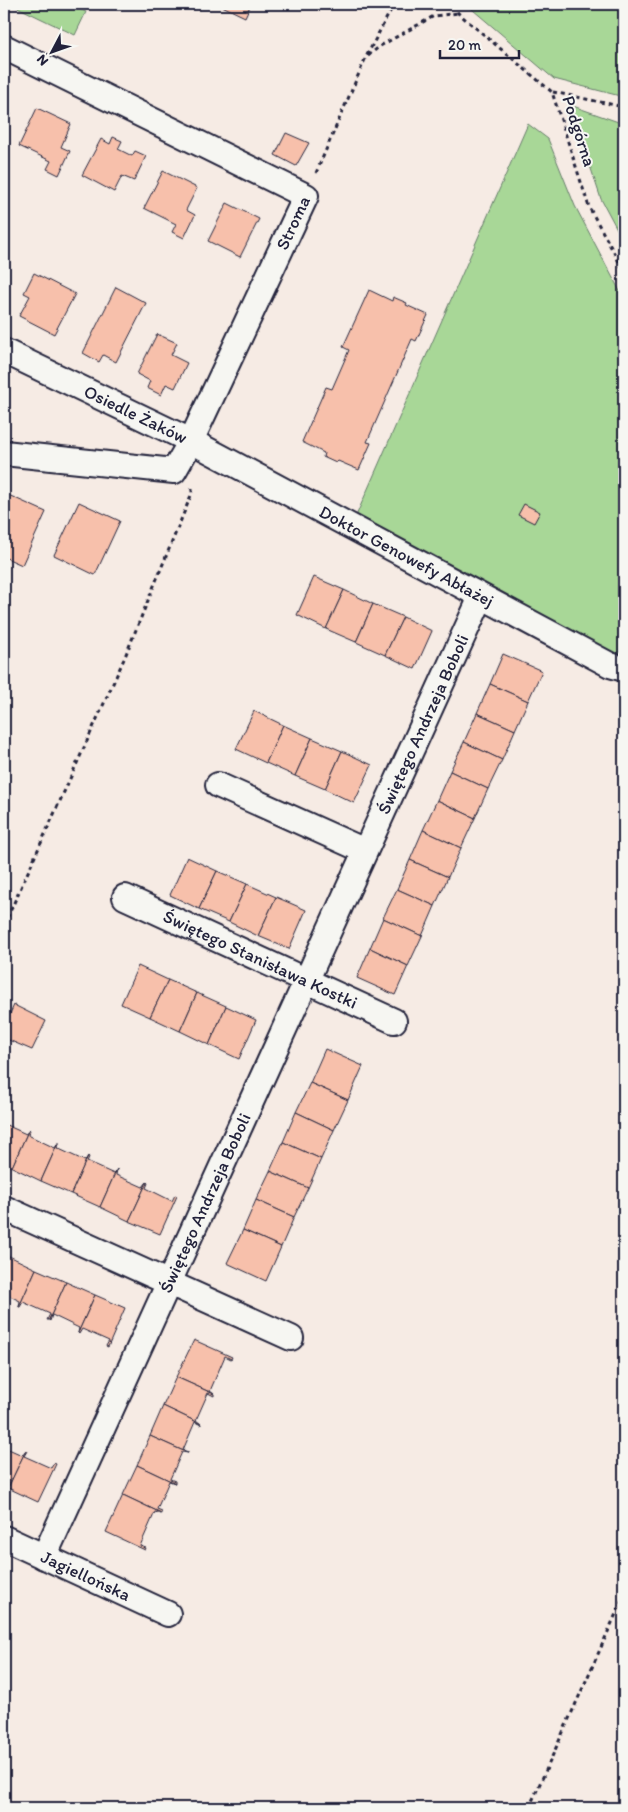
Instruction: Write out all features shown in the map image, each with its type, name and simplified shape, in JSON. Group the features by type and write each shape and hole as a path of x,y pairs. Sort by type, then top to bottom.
{"street":[{"path":"4,47 306,196"},
{"name":"Stroma","path":"191,441 306,196"},
{"name":"Osiedle Żaków","path":"4,351 191,441 174,471 4,453"},
{"name":"Doktor Genowefy Abłażej","path":"191,441 610,665 624,669"},
{"name":"Świętego Andrzeja Boboli","path":"44,1557 481,597"},
{"path":"218,785 365,851"},
{"name":"Świętego Stanisława Kostki","path":"125,898 394,1021"},
{"path":"4,1208 291,1338"},
{"name":"Jagiellońska","path":"4,1538 168,1614"}],"path":[{"name":"Stroma","path":"306,196 366,57 394,4"},
{"name":"Podgórna","path":"454,4 458,13 552,92 589,207 624,271"},
{"path":"366,57 380,46 434,16 458,13"},
{"path":"552,92 624,107"},
{"path":"4,925 124,659 192,493 192,484"},
{"path":"528,1808 624,1596"}],"green space":[{"path":"11,4 68,4 86,12 75,35"},
{"path":"466,4 624,4 624,97 554,79"},
{"path":"570,105 624,124 624,242 601,199"},
{"path":"528,124 548,139 575,206 624,299 624,681 604,677 614,655 356,516"}],"building":[{"path":"218,4 251,4 245,17"},
{"path":"37,108 71,124 61,147 70,151 59,175 47,169 51,161 19,146"},
{"path":"4,110 11,114 4,128"},
{"path":"286,133 309,143 296,166 275,155"},
{"path":"113,137 122,141 118,149 132,156 135,151 146,156 134,181 122,176 114,192 82,175 101,139 110,144"},
{"path":"163,171 197,188 186,210 195,215 184,238 172,232 176,224 144,208"},
{"path":"227,203 259,219 240,257 208,241"},
{"path":"34,273 75,294 54,334 19,316 30,296 24,293"},
{"path":"116,287 146,303 116,362 103,355 99,362 83,353"},
{"path":"369,290 392,301 393,297 428,315 416,341 412,339 367,442 371,443 359,470 323,457 324,453 302,442 326,387 332,389 349,350 343,347"},
{"path":"157,334 177,343 171,355 187,363 175,388 166,384 161,395 147,388 150,381 137,374"},
{"path":"6,494 46,512 22,565 4,557 4,498"},
{"path":"79,502 120,521 95,575 54,555"},
{"path":"524,504 540,512 534,523 518,515"},
{"path":"314,577 344,590 326,629 297,615"},
{"path":"344,590 373,604 356,642 326,629"},
{"path":"373,604 403,617 385,655 356,642"},
{"path":"403,617 432,631 415,669 385,655"},
{"path":"503,654 542,671 528,701 490,684"},
{"path":"490,684 528,701 515,730 477,713"},
{"path":"254,711 283,725 266,763 236,749"},
{"path":"477,713 515,730 502,760 464,742"},
{"path":"283,725 312,738 295,776 266,763"},
{"path":"312,738 342,751 325,789 295,776"},
{"path":"464,742 502,760 488,789 450,771"},
{"path":"342,751 372,765 354,803 325,789"},
{"path":"450,771 488,789 475,818 437,800"},
{"path":"437,800 475,818 461,848 423,830"},
{"path":"423,830 461,848 448,877 410,860"},
{"path":"187,857 217,871 199,909 170,895"},
{"path":"410,860 448,877 435,906 397,889"},
{"path":"217,871 247,884 229,922 199,909"},
{"path":"247,884 276,897 258,936 229,922"},
{"path":"397,889 435,906 422,936 383,918"},
{"path":"276,897 306,910 289,949 258,936"},
{"path":"383,918 422,936 408,966 370,948"},
{"path":"370,948 408,966 395,995 357,978"},
{"path":"138,966 168,980 150,1017 121,1004"},
{"path":"168,980 197,993 180,1031 150,1017"},
{"path":"197,993 226,1006 209,1045 180,1031"},
{"path":"14,1005 46,1021 32,1050 4,1038 4,1027"},
{"path":"226,1006 256,1020 239,1059 209,1045"},
{"path":"325,1049 363,1066 348,1100 310,1083"},
{"path":"310,1083 348,1100 334,1130 296,1112"},
{"path":"296,1112 334,1130 321,1159 283,1142"},
{"path":"4,1124 26,1134 29,1129 12,1167 4,1164"},
{"path":"29,1129 28,1135 55,1148 58,1143 41,1181 12,1167"},
{"path":"283,1142 321,1159 308,1188 270,1171"},
{"path":"58,1143 60,1143 57,1148 85,1161 88,1156 71,1194 41,1181"},
{"path":"88,1156 87,1162 114,1174 117,1169 100,1207 71,1194"},
{"path":"117,1169 116,1175 143,1187 147,1182 129,1221 100,1207"},
{"path":"270,1171 308,1188 294,1217 256,1200"},
{"path":"147,1182 146,1188 172,1201 175,1195 177,1196 160,1234 129,1221"},
{"path":"256,1200 294,1217 281,1247 243,1230"},
{"path":"243,1230 281,1247 266,1281 227,1263"},
{"path":"7,1255 36,1269 19,1307 20,1301 4,1293 4,1263"},
{"path":"36,1269 66,1282 49,1320 47,1320 50,1314 23,1302 19,1307"},
{"path":"66,1282 95,1295 78,1333 79,1328 52,1315 49,1320"},
{"path":"95,1295 125,1308 108,1347 106,1346 109,1341 82,1329 78,1333"},
{"path":"194,1340 232,1357 231,1359 225,1356 210,1391 214,1394 176,1377"},
{"path":"176,1377 214,1394 214,1396 208,1393 196,1420 201,1424 163,1406"},
{"path":"163,1406 201,1424 195,1422 183,1450 188,1453 150,1436"},
{"path":"150,1436 188,1453 182,1452 170,1479 175,1481 175,1483 137,1465"},
{"path":"4,1447 22,1455 26,1450 8,1488 4,1486"},
{"path":"26,1450 24,1456 51,1468 54,1463 56,1464 38,1502 8,1488"},
{"path":"137,1465 175,1483 169,1481 157,1509 162,1511 161,1513 123,1495"},
{"path":"123,1495 161,1513 155,1512 140,1546 146,1548 145,1550 106,1532"}]}
